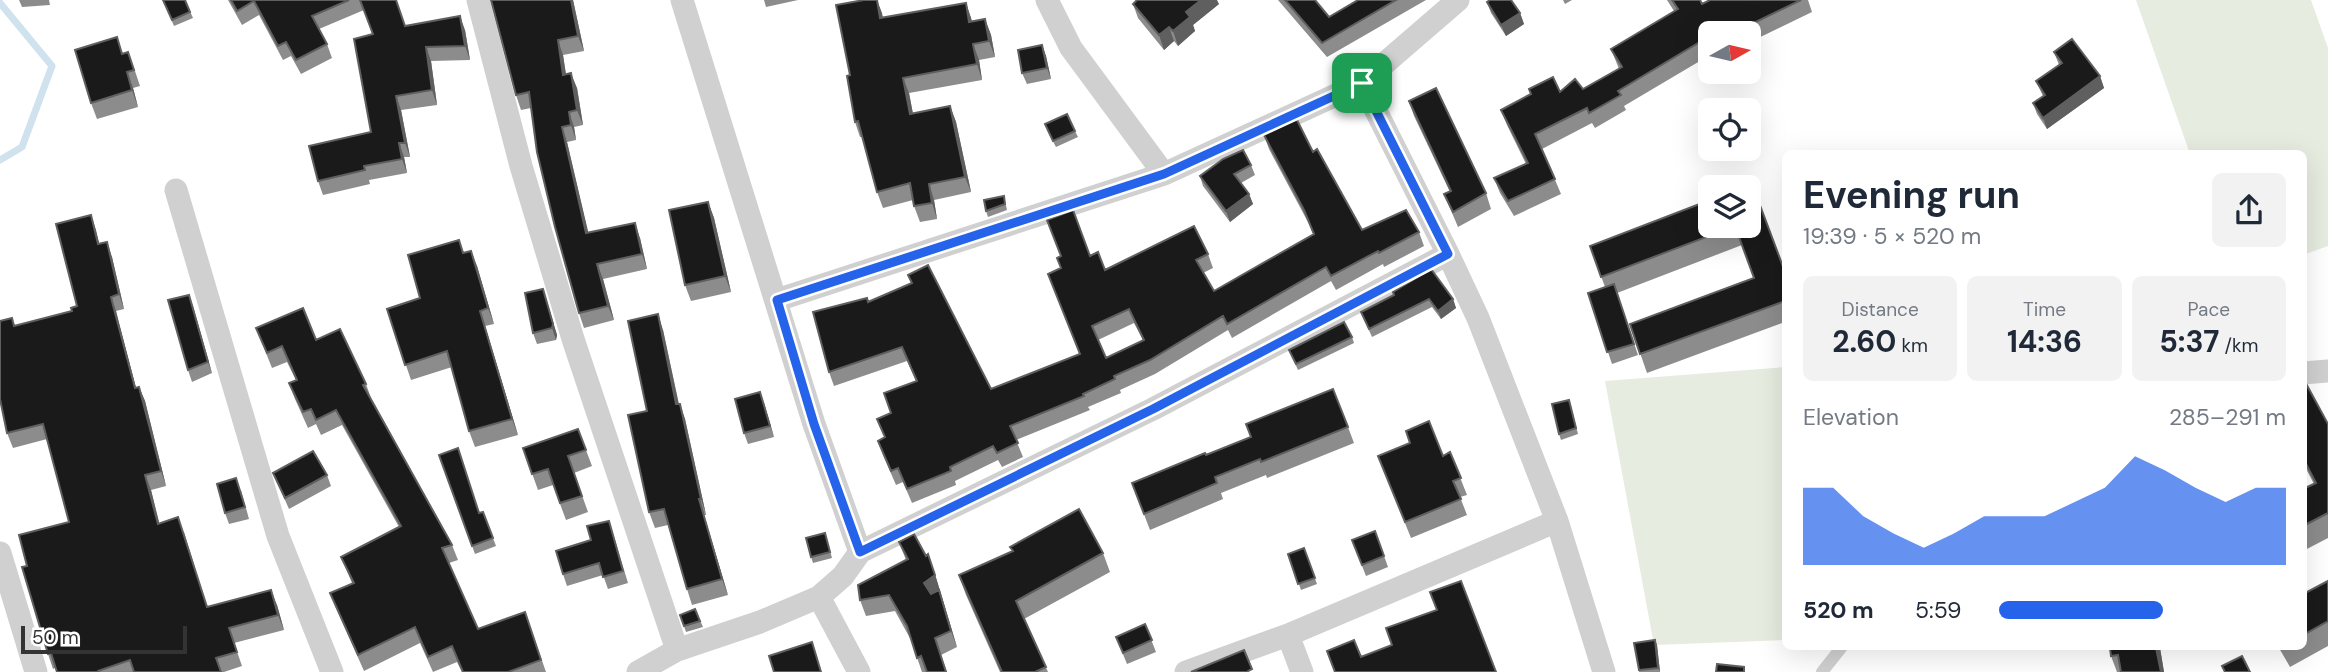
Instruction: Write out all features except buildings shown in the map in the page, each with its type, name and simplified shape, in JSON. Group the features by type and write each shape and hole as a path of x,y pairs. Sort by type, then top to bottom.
{"street":[{"path":"478,0 521,166 569,326 677,650"},
{"path":"682,0 814,424 860,552"},
{"path":"1047,0 1071,48 1164,174"},
{"path":"777,300 1164,174 1362,83 1458,0"},
{"path":"1362,83 1448,254 1510,395 1557,521 1604,672"},
{"path":"176,190 278,536 332,672"},
{"path":"638,672 677,650 760,622 820,597 843,576 860,552 1153,409 1448,254"},
{"path":"2307,373 2328,370"},
{"path":"1186,672 1288,635 1557,521"},
{"path":"0,553 36,672"},
{"path":"820,597 859,672"},
{"path":"1288,635 1302,672"}],"lane":[{"path":"1822,672 1839,650"}],"shaded area":[{"path":"2136,0 2311,0 2328,48 2328,246 2307,254 2307,150 2189,150"},
{"path":"1782,367 1782,640 1654,645 1605,381"}],"waterway":[{"path":"0,3 52,66 22,147 0,160"}],"route":[{"path":"1362,83 1448,254 1153,409 860,552 814,424 777,300 1164,174 1362,83"}]}
